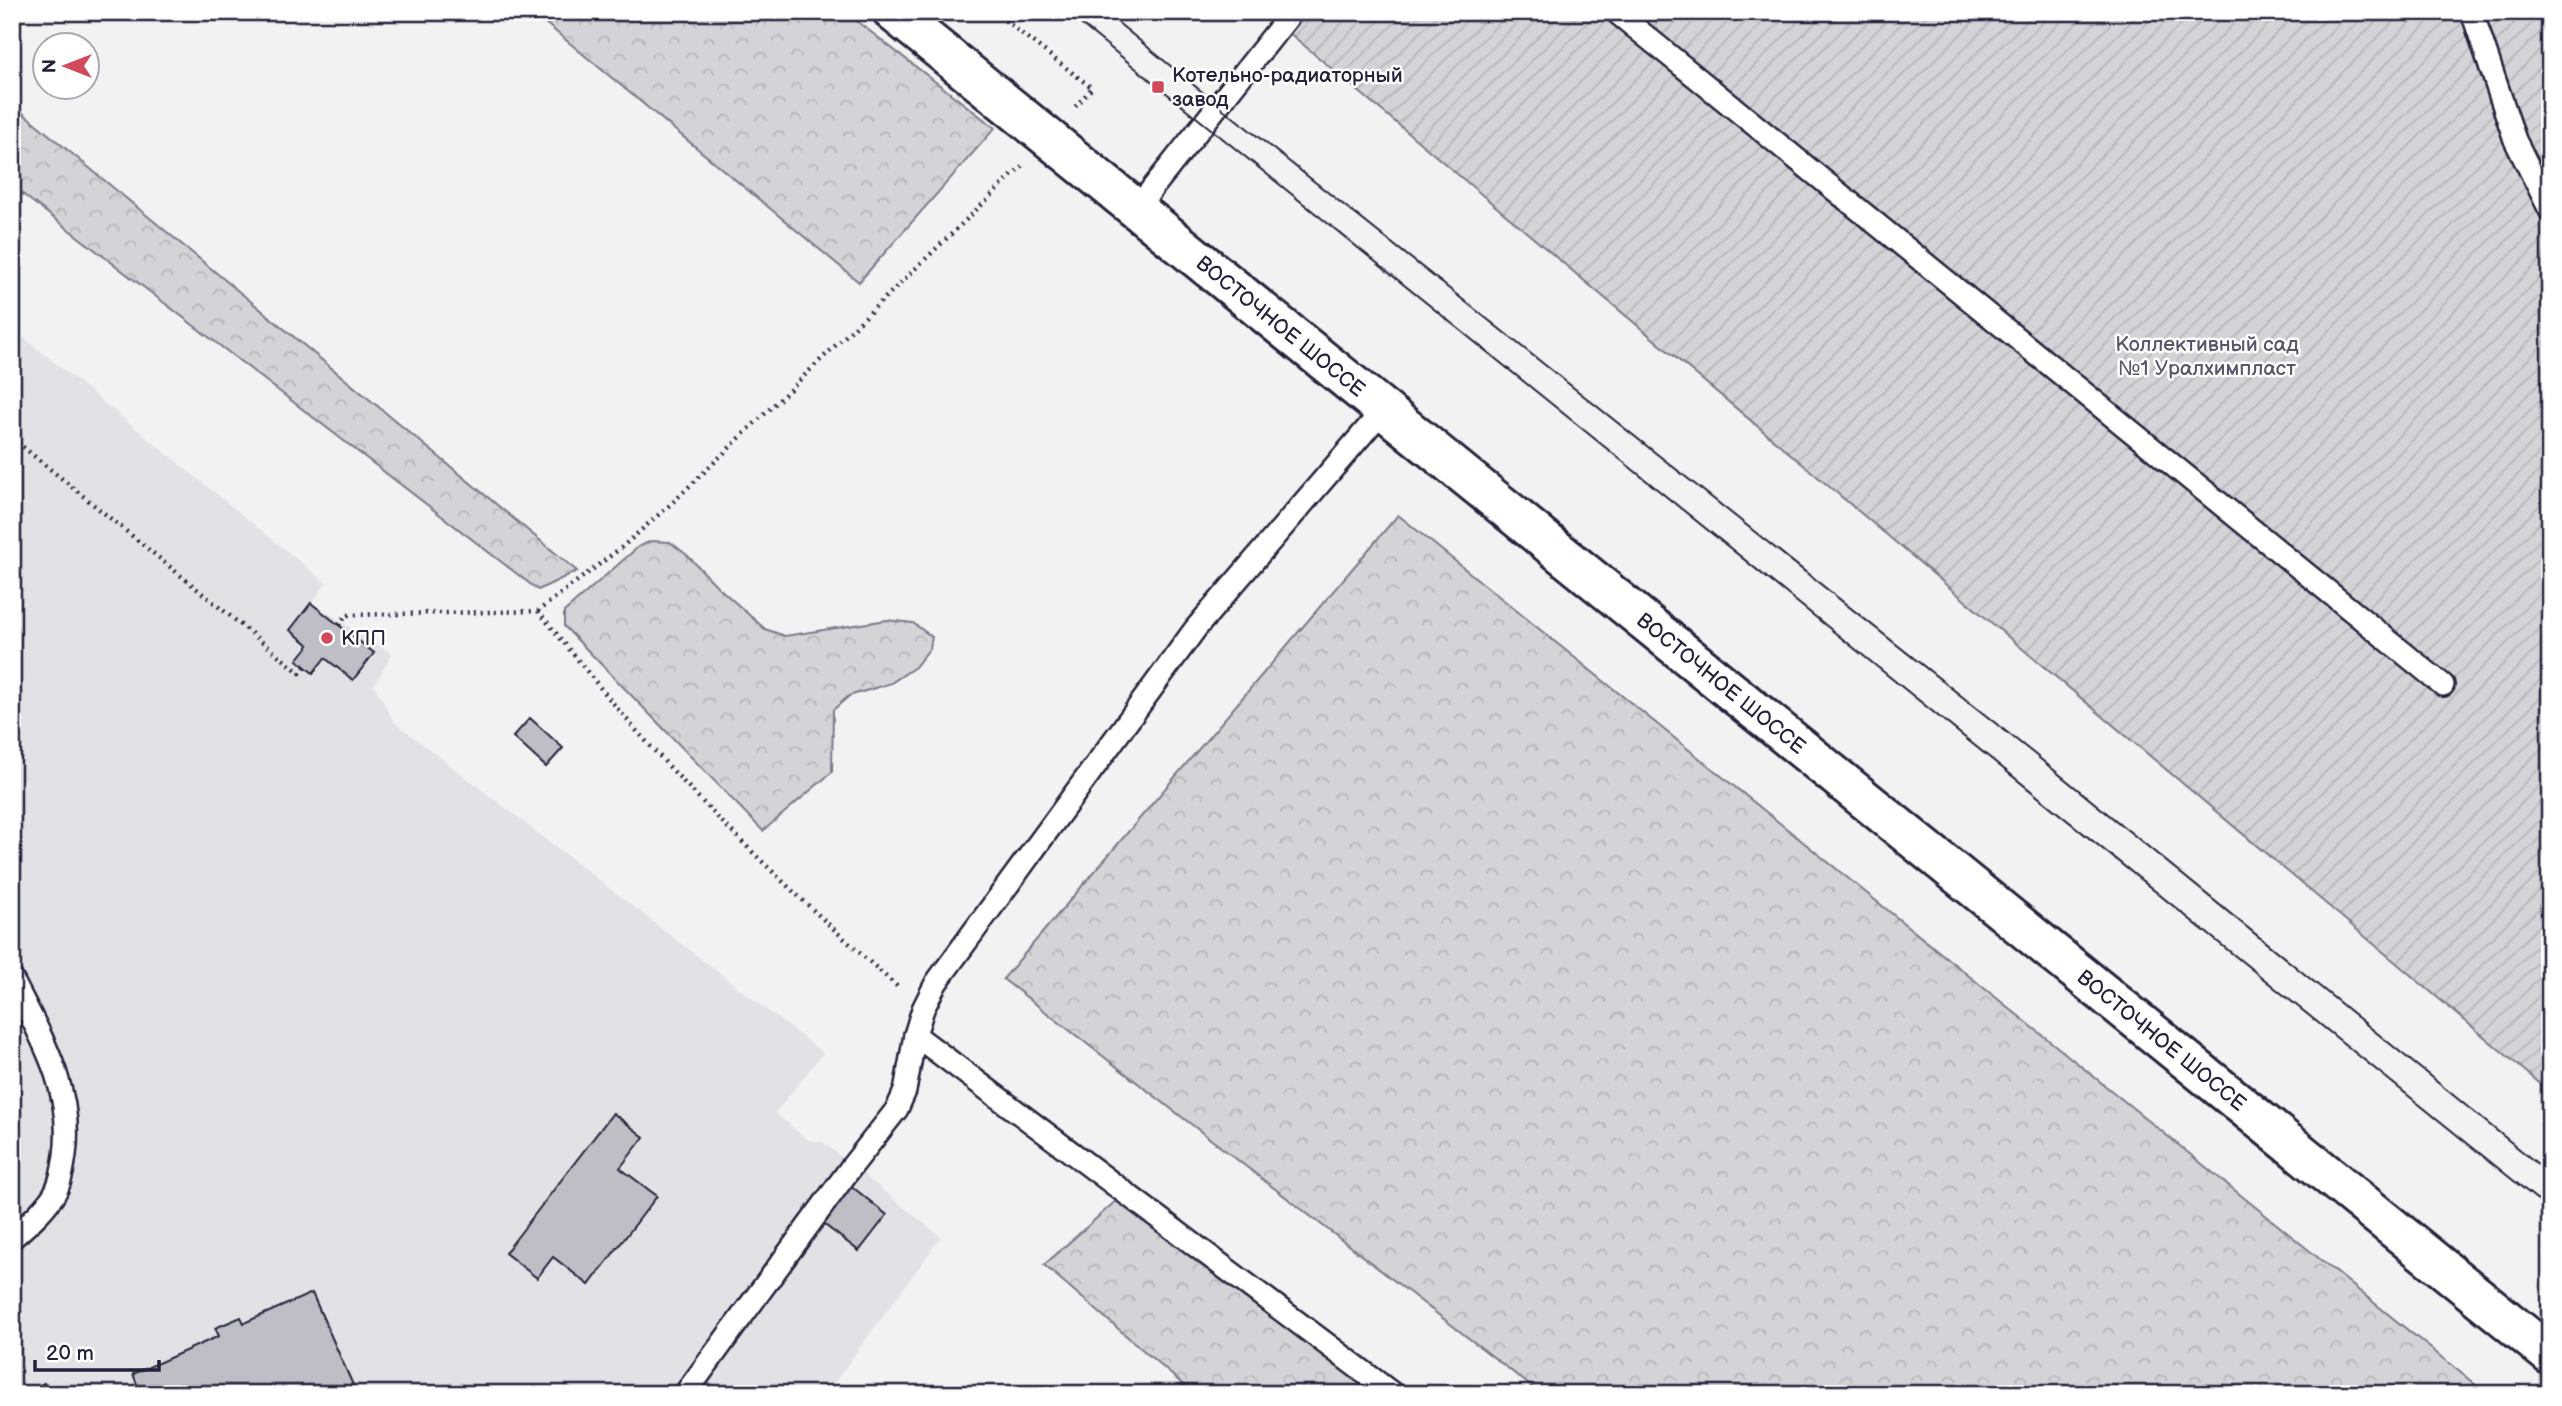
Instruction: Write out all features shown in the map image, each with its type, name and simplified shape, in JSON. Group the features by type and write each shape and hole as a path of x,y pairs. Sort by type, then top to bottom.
{"main road":[{"name":"ВОСТОЧНОЕ ШОССЕ","path":"893,12 2550,1354"}],"lane":[{"path":"1136,209 1292,12"},
{"path":"1616,12 2443,685"},
{"path":"2472,12 2515,140 2550,210"},
{"path":"685,1394 897,1109 905,1091 915,1035 923,1009 936,983 1196,628 1384,409"},
{"path":"12,979 59,1079 66,1108 68,1137 63,1172 54,1194 31,1222 12,1238"},
{"path":"915,1035 1393,1394"}],"path":[{"path":"339,625 346,615 538,611 622,547 672,503 1011,178 1092,88 994,12"},
{"path":"12,438 300,673 304,667"},
{"path":"538,611 643,738 720,819 846,941 923,1009"}],"shaded area":[{"path":"12,328 326,583 312,603 392,654 374,685 394,722 823,1053 775,1113 808,1140 823,1142 941,1237 826,1394 12,1394"}],"green space":[{"path":"532,12 845,12 995,128 859,282"},
{"name":"Коллективный сад №1 Уралхимпласт","path":"1265,12 2550,12 2550,1092 1281,26"},
{"path":"12,104 577,571 538,590 12,186"},
{"path":"1398,515 2487,1394 1541,1394 1003,979"},
{"path":"651,541 670,542 765,629 785,636 887,620 913,623 932,637 930,648 915,667 891,683 849,696 833,710 832,772 763,831 564,626 564,612 638,547"},
{"path":"1127,1191 1385,1394 1194,1394 1044,1265"}],"building":[{"name":"КПП","path":"311,603 374,653 353,680 325,658 313,673 297,660 309,645 290,630"},
{"path":"530,718 563,748 546,767 513,737"},
{"path":"613,1113 644,1137 620,1168 657,1196 589,1285 553,1257 537,1278 505,1253"},
{"path":"850,1185 887,1215 859,1251 821,1222"},
{"path":"312,1293 357,1394 141,1394 133,1374 219,1336 215,1328 241,1317 244,1323"},
{"path":"44,1383 49,1394 23,1394"}],"tram line":[{"path":"1066,12 2550,1210"},
{"path":"1105,12 1218,105 2033,753 2550,1174"}],"place":[{"name":"Котельно-радиаторный завод","path":"1158,87"},
{"name":"КПП","path":"327,638"}]}
